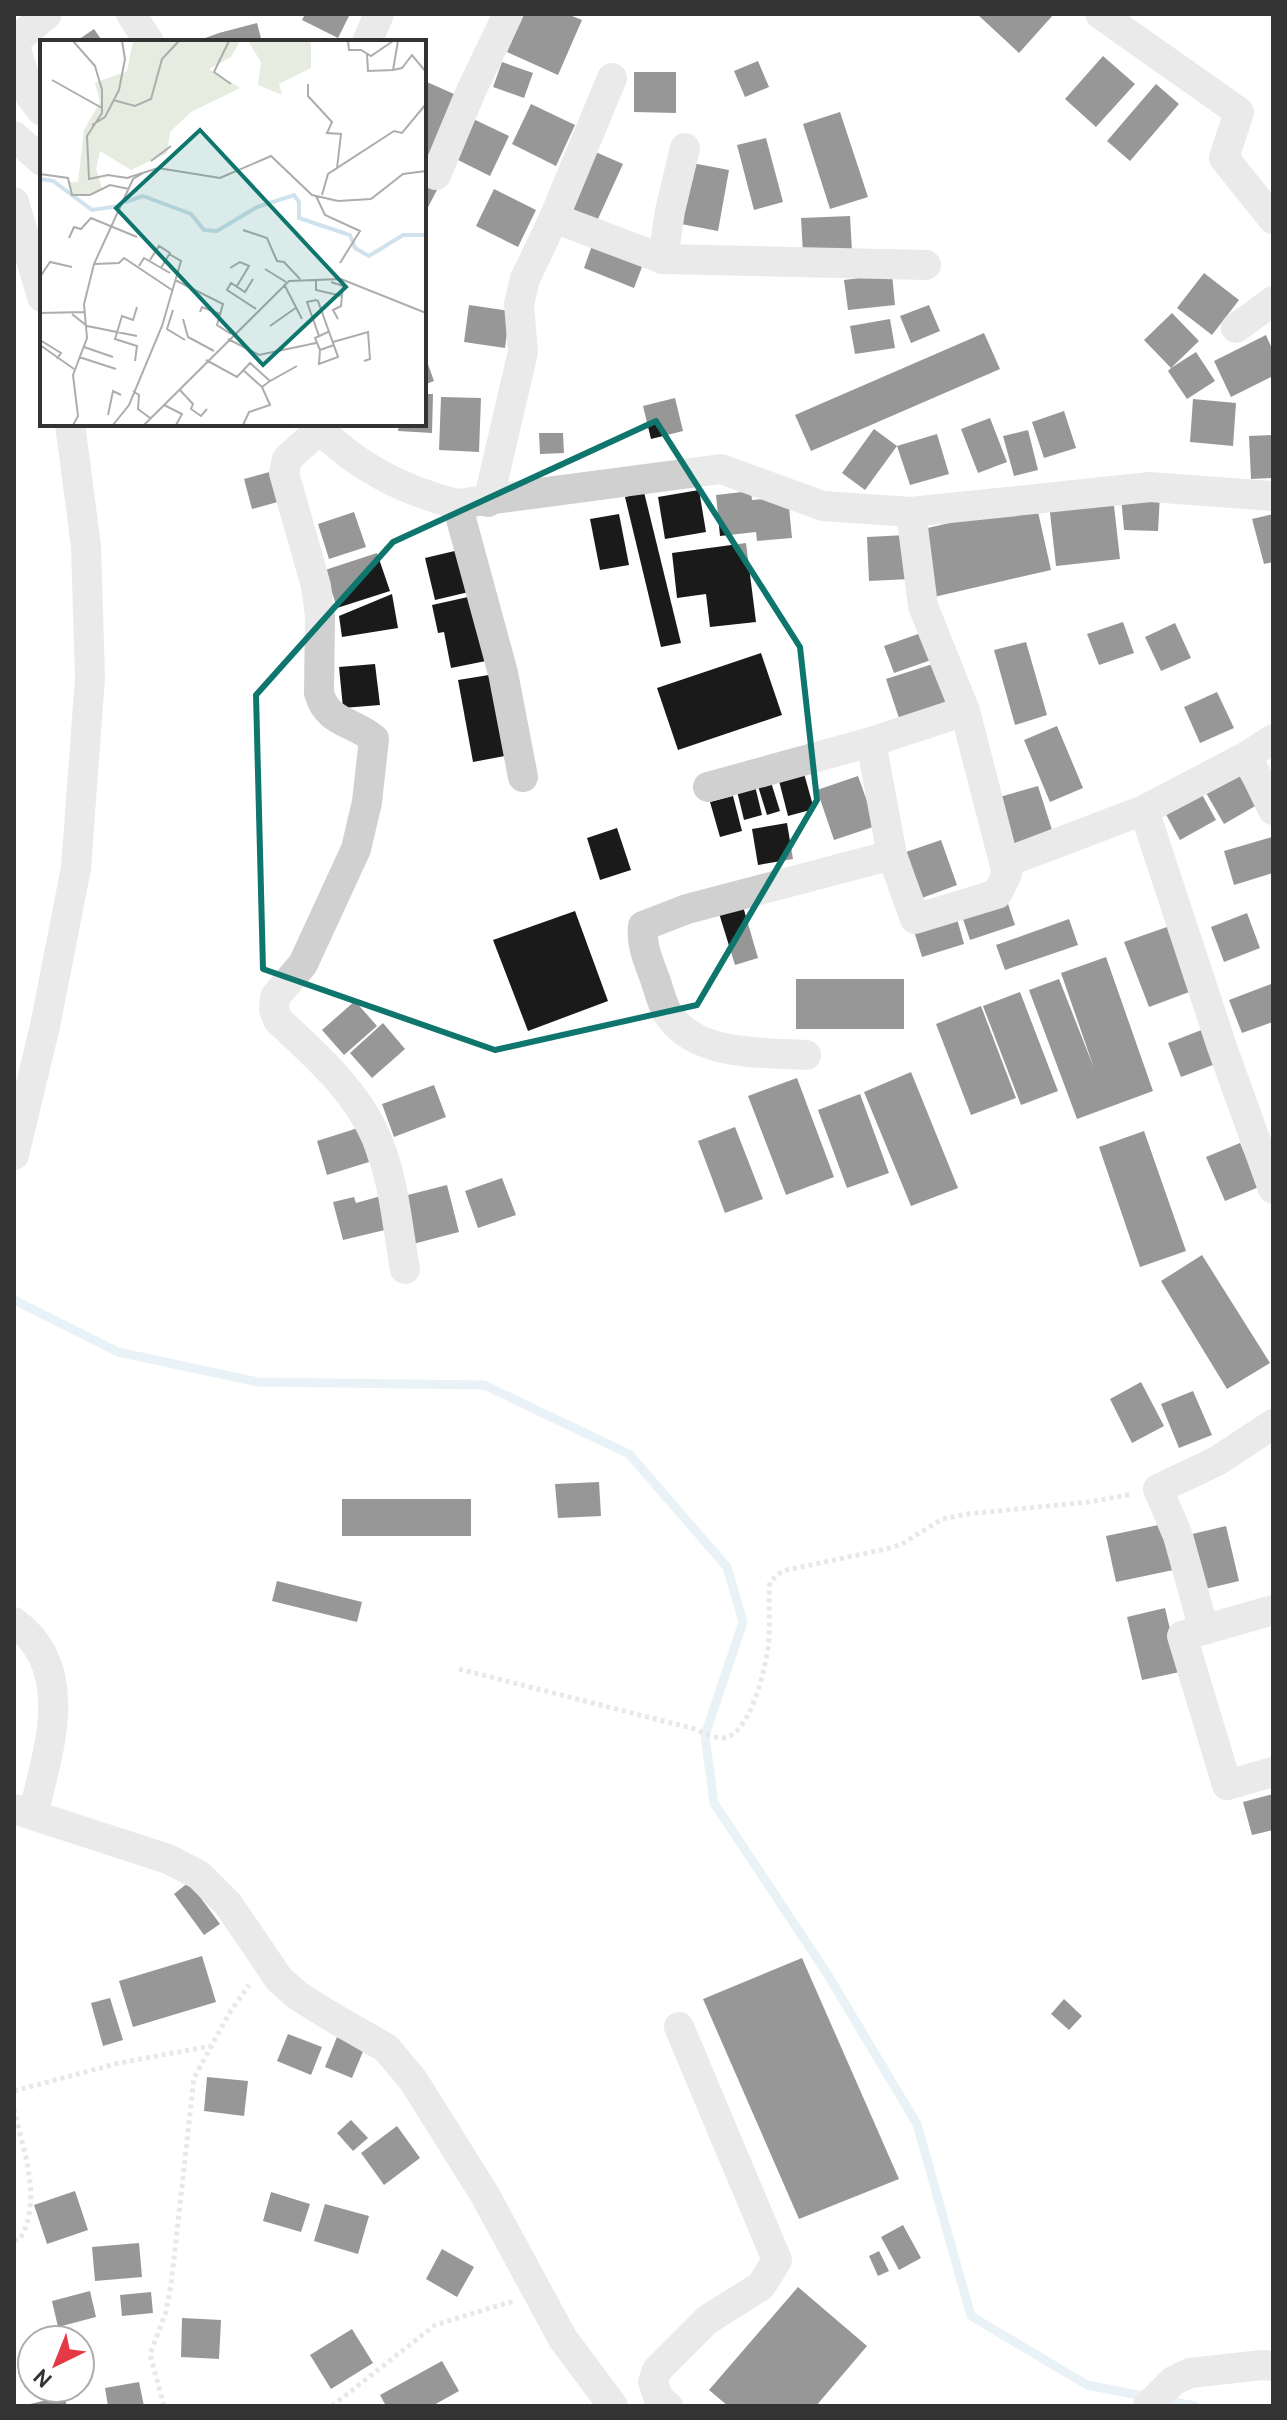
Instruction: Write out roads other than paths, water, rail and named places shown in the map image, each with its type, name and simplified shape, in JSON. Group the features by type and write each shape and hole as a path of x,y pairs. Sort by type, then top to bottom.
{"street":[{"path":"40,108 31,97 14,42 47,14"},
{"path":"368,40 379,14"},
{"path":"426,170 436,175 508,14"},
{"path":"1100,14 1239,112 1224,158 1273,219"},
{"path":"488,502 523,352 519,304 525,279 612,78"},
{"path":"14,136 40,159"},
{"path":"663,259 670,211 685,148"},
{"path":"14,202 40,290"},
{"path":"554,218 663,259 926,265"},
{"path":"1236,328 1273,301"},
{"path":"14,1155 45,1026 76,868 90,678 86,546 70,426"},
{"path":"405,1269 389,1176 376,1136 356,1102 324,1063 278,1020 274,1010 275,997 303,964 356,849 375,750 374,739 366,732 329,714 322,705 319,693 320,616 316,586 284,473 287,459 318,427 384,478 425,496 457,504 721,469 823,506 911,512 1150,487 1273,496"},
{"path":"457,504 503,673 523,777"},
{"path":"871,742 892,855 915,919 997,894 1007,874 965,711 923,606 911,512"},
{"path":"708,787 871,742 965,711"},
{"path":"1004,863 1144,810 1273,739"},
{"path":"1247,756 1273,810"},
{"path":"1144,810 1222,1047 1273,1189"},
{"path":"806,1055 737,1051 701,1041 680,1028 667,1012 641,942 643,926 687,909 892,855"},
{"path":"1204,1630 1178,1536 1158,1489 1217,1461 1273,1424"},
{"path":"1273,1610 1182,1636 1227,1785 1273,1772"},
{"path":"14,1622 28,1632 51,1673 55,1725 24,1812 168,1859 199,1875 228,1904 279,1979 298,1996 386,2048 413,2080 485,2195 563,2339 613,2406"},
{"path":"668,2406 659,2399 653,2382 657,2370 707,2320 761,2286 777,2260 679,2027"},
{"path":"1148,2406 1173,2381 1190,2373 1273,2366"}],"waterway":[{"path":"14,1300 118,1352 258,1382 484,1385 629,1454 727,1567 743,1622 705,1735 714,1803 826,1972 917,2124 971,2316 1087,2385 1148,2397"},
{"path":"1163,2400 1195,2406"}]}
